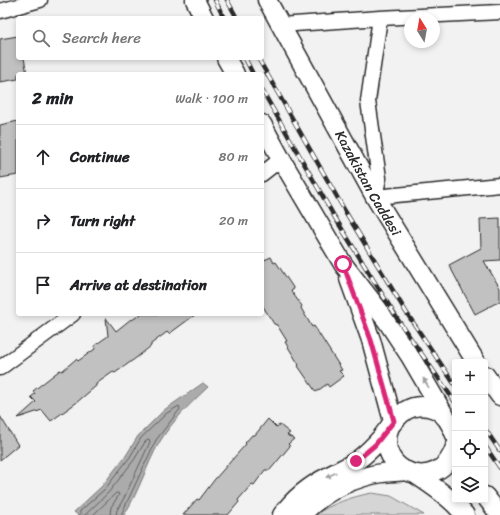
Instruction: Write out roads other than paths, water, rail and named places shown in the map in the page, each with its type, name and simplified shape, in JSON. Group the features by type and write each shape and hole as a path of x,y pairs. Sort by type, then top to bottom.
{"main road":[{"path":"195,0 203,16"},
{"name":"Kazakistan Caddesi","path":"267,0 375,197 474,359"},
{"path":"227,60 234,72"},
{"path":"264,128 343,264 369,296 410,356 454,431"},
{"path":"343,264 371,340 392,422 388,433 387,443 389,453 394,462 402,469 411,473 442,493 458,506 465,515"},
{"path":"488,379 500,396"},
{"path":"282,515 309,488 366,454 392,422 404,411 421,406 438,411 446,416"},
{"path":"301,515 335,488 346,483 371,475 383,473 430,474 447,464 452,455"},
{"path":"488,500 500,515"}],"street":[{"path":"0,12 40,0"},
{"path":"280,26 380,18 500,12"},
{"path":"380,18 368,101 379,178 375,197 500,185"},
{"path":"264,172 281,159"},
{"path":"0,368 70,316"}],"water":[{"path":"203,383 208,387 175,420 159,443 124,515 78,515 74,512 102,486 127,454 138,436 164,410"}],"railway":[{"path":"215,0 223,16"},
{"path":"227,0 236,16"},
{"path":"246,60 252,72"},
{"path":"259,60 345,211 406,312 452,381"},
{"path":"264,94 334,216 398,320 452,398"},
{"path":"486,431 500,451"},
{"path":"488,450 500,468"}]}
